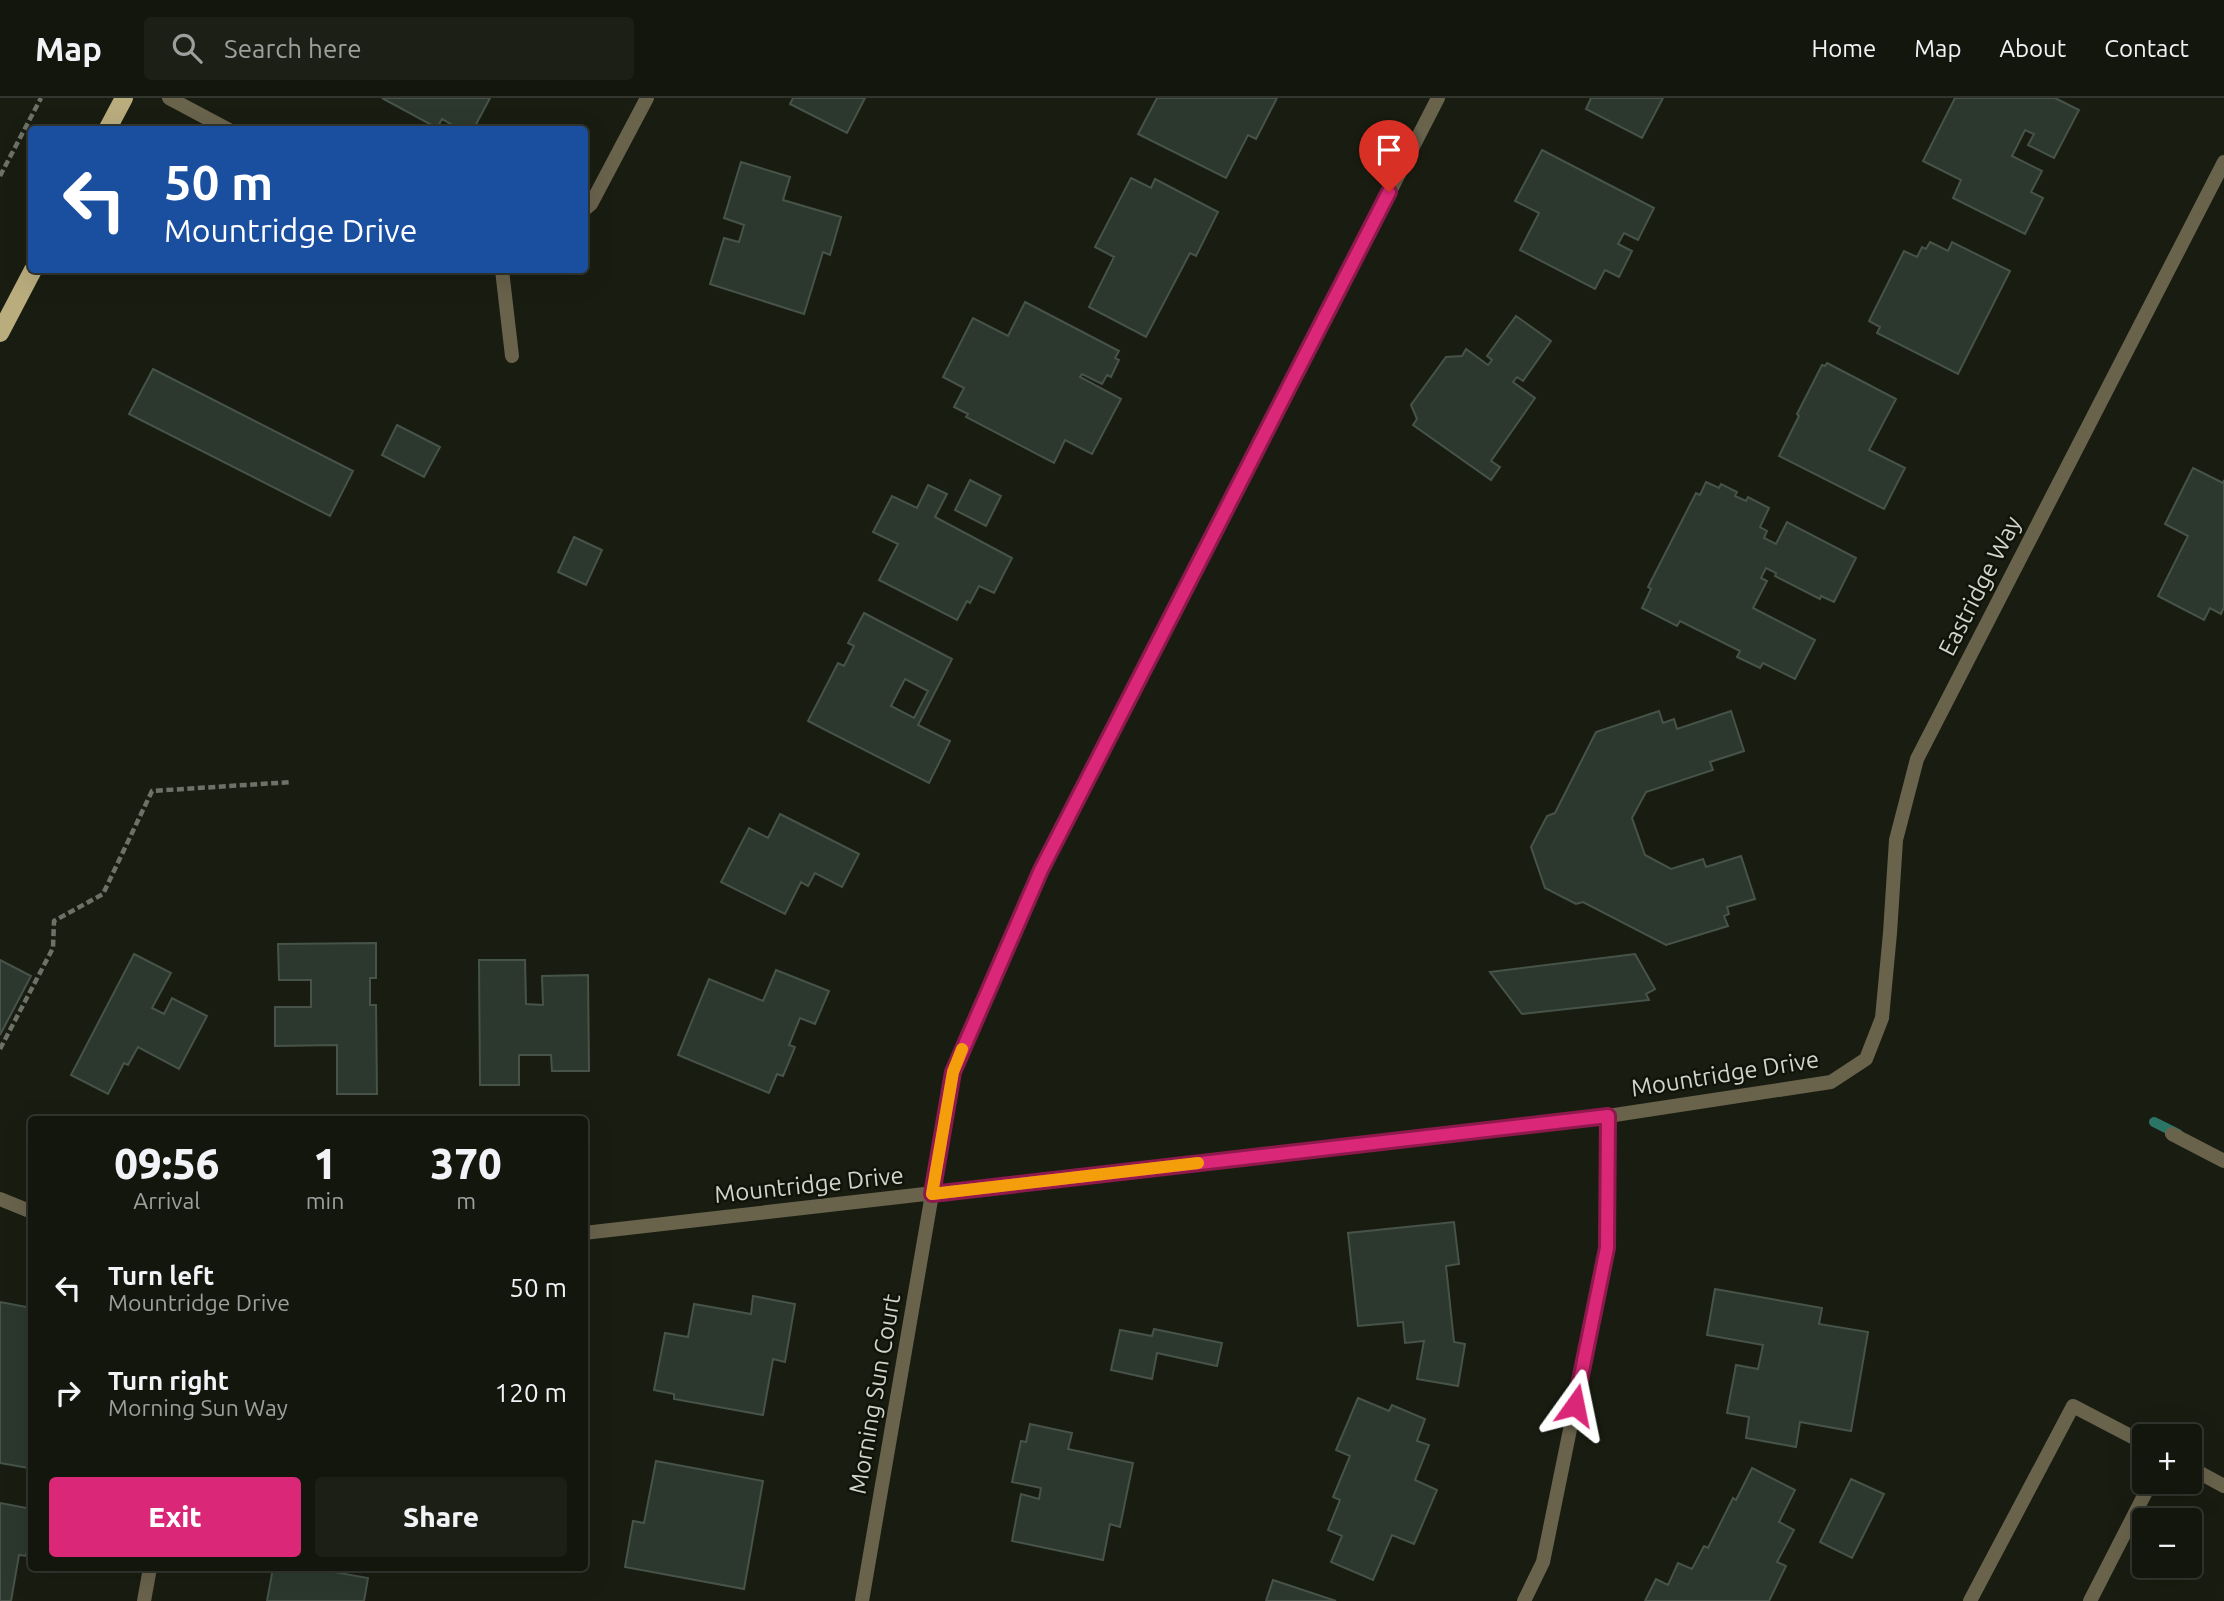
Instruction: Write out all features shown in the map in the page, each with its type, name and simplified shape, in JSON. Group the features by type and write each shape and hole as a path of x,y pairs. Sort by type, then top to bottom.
{"main road":[{"path":"109,126 124,98"},
{"path":"0,333 31,273"}],"street":[{"path":"169,98 222,126"},
{"path":"588,207 647,98"},
{"name":"Morning Sun Court","path":"862,1601 953,1072 1041,870 1438,98"},
{"name":"Eastridge Way","path":"1866,1059 1882,1018 1891,933 1896,840 1917,760 2224,162"},
{"path":"502,273 512,356"},
{"name":"Mountridge Drive","path":"588,1233 1608,1116 1831,1082 1866,1059"},
{"path":"1524,1601 1543,1562 1607,1248 1608,1116"},
{"path":"2172,1134 2224,1161"},
{"path":"0,1199 28,1210"},
{"path":"1970,1601 2073,1406 2132,1437"},
{"path":"2202,1474 2224,1486"},
{"path":"2090,1601 2145,1494"},
{"path":"144,1601 149,1571"}],"path":[{"path":"0,176 41,98"},
{"path":"0,1049 52,948 54,921 103,894 152,791 292,782"}],"building":[{"path":"382,98 490,98 475,126 454,126 442,119 438,126 433,126"},
{"path":"793,98 865,98 847,133 790,104"},
{"path":"1157,98 1277,98 1256,139 1248,135 1226,178 1138,134"},
{"path":"1591,98 1663,98 1642,138 1586,109"},
{"path":"1955,98 2055,98 2079,110 2054,158 2028,145 2034,134 2025,130 2012,156 2042,171 2031,192 2043,198 2025,234 1953,198 1961,180 1923,161"},
{"path":"1542,150 1654,208 1638,240 1624,233 1618,244 1632,251 1619,277 1605,270 1595,289 1520,250 1539,213 1515,201"},
{"path":"741,162 790,177 783,200 841,217 830,255 823,252 804,314 710,284 724,238 739,242 744,225 724,218"},
{"path":"1131,178 1151,188 1155,179 1218,212 1196,256 1190,253 1146,337 1089,307 1114,257 1095,247"},
{"path":"1930,242 1948,251 1952,242 2010,271 1958,374 1877,333 1880,327 1869,321 1904,251 1917,257 1922,247 1926,249"},
{"path":"1025,302 1119,351 1115,358 1119,360 1111,377 1107,375 1102,384 1082,374 1080,377 1121,399 1092,454 1065,440 1054,463 966,417 968,414 954,407 964,388 943,377 973,318 1008,336"},
{"path":"1516,316 1551,341 1523,381 1517,377 1513,382 1535,398 1491,461 1500,467 1491,480 1413,425 1417,419 1411,405 1446,357 1462,356 1466,349 1488,365 1492,360 1487,356"},
{"path":"1827,363 1896,399 1869,450 1905,468 1884,509 1779,456 1822,365"},
{"path":"153,369 353,471 330,516 129,414"},
{"path":"397,425 440,447 424,477 382,455"},
{"path":"2193,468 2223,483 2224,480 2224,607 2221,614 2210,608 2204,620 2158,596 2188,536 2165,524"},
{"path":"970,480 1001,496 986,526 955,510"},
{"path":"1706,482 1719,488 1721,484 1737,492 1735,496 1746,501 1748,497 1769,508 1760,527 1767,531 1764,538 1776,544 1787,522 1856,558 1834,602 1821,596 1820,599 1775,576 1776,573 1766,568 1761,578 1767,581 1753,608 1815,640 1795,679 1763,663 1760,668 1737,657 1740,651 1680,621 1677,626 1642,608 1651,589 1648,587 1696,493 1700,495"},
{"path":"928,485 947,494 935,517 1012,558 994,593 979,586 957,620 879,580 898,544 873,532 892,496 917,508"},
{"path":"574,537 602,550 586,585 558,572"},
{"path":"864,613 952,659 918,725 950,741 929,783 808,721 838,663 844,666 854,646 848,643","holes":["905,679 928,691 914,718 891,706"]},
{"path":"1659,711 1663,723 1674,719 1677,729 1731,711 1744,751 1710,762 1713,770 1646,792 1632,818 1645,855 1671,869 1703,859 1706,867 1741,856 1755,899 1727,907 1729,914 1724,916 1728,926 1666,945 1583,902 1576,904 1545,888 1531,847 1547,816 1555,813 1596,732"},
{"path":"780,814 859,854 842,887 815,873 808,886 801,882 785,914 721,882 749,828 768,838"},
{"path":"376,943 376,978 370,978 370,1005 376,1005 377,1094 337,1094 337,1045 275,1046 275,1007 311,1007 311,980 279,980 278,944"},
{"path":"134,954 171,973 152,1008 164,1014 172,998 207,1016 179,1069 138,1047 128,1065 124,1063 108,1094 71,1075"},
{"path":"1635,954 1655,989 1646,994 1649,1000 1522,1014 1490,972"},
{"path":"0,960 31,976 0,1035"},
{"path":"479,960 525,960 526,1004 543,1005 542,976 588,975 589,1071 552,1071 551,1055 519,1055 519,1085 480,1085"},
{"path":"776,970 829,991 815,1024 800,1018 789,1045 795,1047 783,1076 777,1074 769,1093 678,1055 709,979 763,1001"},
{"path":"1454,1222 1459,1264 1446,1266 1454,1342 1465,1344 1458,1386 1417,1379 1424,1341 1405,1343 1403,1322 1358,1326 1348,1233"},
{"path":"1715,1289 1822,1308 1819,1324 1868,1332 1851,1431 1800,1422 1796,1447 1746,1438 1749,1417 1727,1413 1736,1365 1758,1369 1763,1345 1707,1335"},
{"path":"753,1296 795,1304 785,1362 773,1359 763,1415 674,1399 674,1394 654,1390 665,1333 688,1337 694,1304 751,1314"},
{"path":"0,1302 28,1307 28,1468 0,1463"},
{"path":"1154,1329 1222,1343 1217,1366 1157,1353 1152,1379 1111,1370 1120,1330 1152,1336"},
{"path":"1358,1398 1389,1411 1392,1405 1425,1419 1417,1441 1429,1445 1415,1480 1437,1490 1414,1544 1392,1535 1373,1580 1331,1562 1342,1536 1328,1530 1340,1500 1333,1497 1350,1456 1336,1450"},
{"path":"1030,1424 1072,1433 1068,1449 1133,1463 1120,1527 1110,1524 1103,1560 1012,1541 1021,1494 1039,1499 1041,1488 1012,1482 1021,1441 1026,1442"},
{"path":"656,1461 763,1481 744,1589 625,1567 633,1521 644,1523"},
{"path":"1752,1468 1795,1490 1779,1522 1794,1530 1777,1562 1786,1566 1769,1601 1645,1601 1656,1579 1668,1585 1678,1563 1692,1569 1704,1546 1708,1548 1733,1498 1736,1500"},
{"path":"1851,1479 1884,1494 1852,1558 1820,1542"},
{"path":"0,1503 28,1508 28,1547 26,1556 19,1555 11,1601 0,1601"},
{"path":"272,1571 328,1571 368,1578 364,1601 267,1601"},
{"path":"1273,1580 1336,1601 1266,1601"}],"waterway":[{"path":"2154,1122 2178,1134"}],"slow traffic":[{"path":"962,1049 953,1072 932,1194 1198,1163"}],"route":[{"path":"1389,192 1041,870 953,1072 932,1194 1608,1116 1607,1248 1575,1405"}]}
